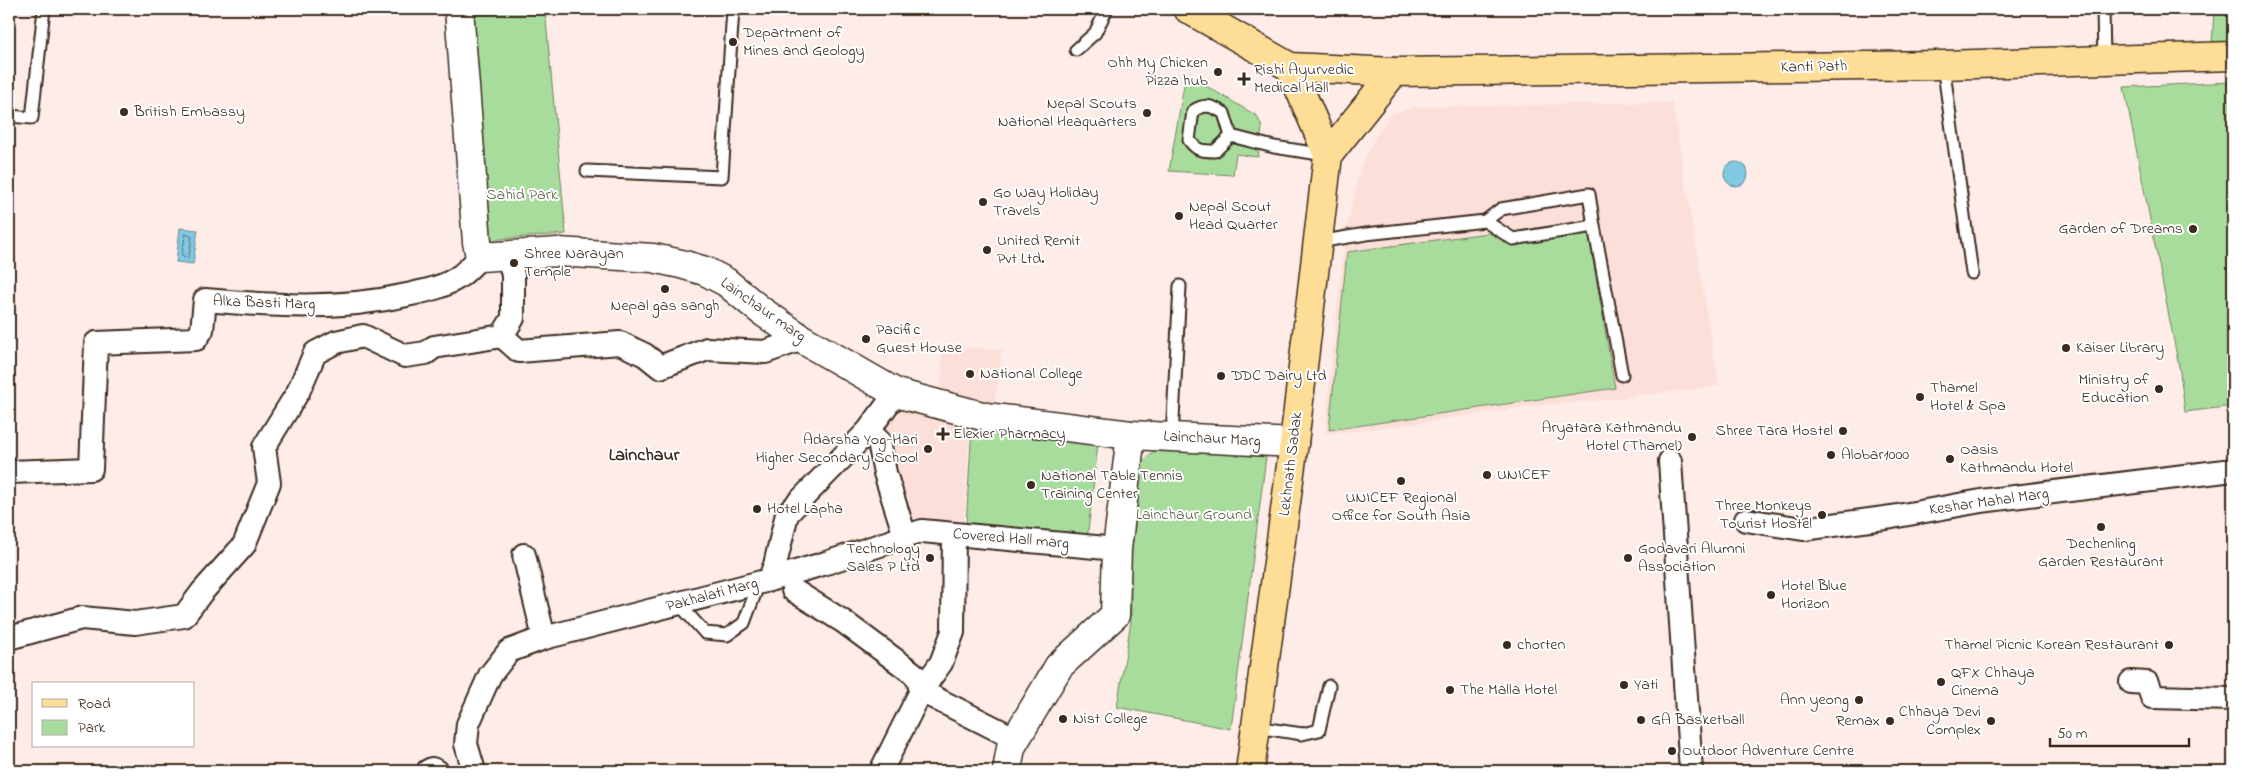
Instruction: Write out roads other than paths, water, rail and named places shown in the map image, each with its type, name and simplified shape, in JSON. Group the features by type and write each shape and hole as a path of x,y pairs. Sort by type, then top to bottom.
{"main road":[{"path":"1188,9 1290,67"},
{"name":"Kanti Path","path":"1290,67 1394,72 1943,65 2233,56"},
{"name":"Lekhnath Sadak","path":"1250,771 1294,442 1328,155 1290,67"},
{"path":"1328,155 1394,72"}],"street":[{"path":"460,9 476,242 480,257"},
{"name":"Lainchaur marg","path":"480,257 558,252 653,258 681,264 705,271 726,282 760,310 802,340 896,393 986,417 1131,435"},
{"path":"9,638 82,618 135,623 184,616 202,592 244,545 269,484 264,447 298,392 315,353 336,342 363,336 405,356 426,353 434,347 502,336 513,318 513,274 508,255"},
{"name":"Alka Basti Marg","path":"9,472 90,470 96,343 196,339 202,330 205,300 274,306 338,305 388,299 421,292 444,285 460,276 480,257"},
{"path":"502,336 518,351 620,343 645,355 660,367 706,349 765,352 802,340"},
{"name":"Pakhalati Marg","path":"474,771 466,744 468,724 496,667 509,651 544,638 764,582 775,564 787,514 868,431 896,393"},
{"path":"868,431 878,441 885,473 905,536"},
{"path":"1007,771 1011,747 1059,666 1115,615 1118,549 1131,435"},
{"name":"Lainchaur Marg","path":"1131,435 1294,442"},
{"path":"1670,461 1691,771"},
{"name":"Keshar Mahal Marg","path":"1746,520 1803,529 1892,517 1981,501 2233,470"},
{"name":"Covered Hall marg","path":"764,582 922,531 1118,549"},
{"path":"881,771 921,691 941,663 953,632 954,534"},
{"path":"524,555 544,638"},
{"path":"792,590 844,622 913,673 918,679 921,691 1016,738"},
{"path":"2131,682 2147,683 2152,697 2233,699"},
{"path":"428,771 432,769 437,771"}],"lane":[{"path":"9,116 32,118 44,9"},
{"path":"587,171 722,177 733,9"},
{"path":"1076,50 1095,33 1107,9"},
{"path":"2103,9 2104,60"},
{"path":"1943,65 1972,273"},
{"path":"1231,136 1274,147 1328,155"},
{"path":"1318,242 1366,234 1485,221 1501,209 1589,194 1622,376"},
{"path":"1485,221 1514,239 1594,226"},
{"path":"1172,438 1180,286"},
{"path":"679,604 705,633 727,635 744,623 764,582"},
{"path":"1256,727 1302,734 1319,730 1329,686"}],"water":[{"path":"1736,162 1741,163 1747,169 1747,179 1741,185 1736,186 1731,185 1725,179 1724,174 1725,169 1731,163"},
{"path":"180,228 198,230 193,264 176,262"}],"place":[{"name":"Department of Mines and Geology","path":"733,42"},
{"name":"Ohh My Chicken Pizza hub","path":"1218,72"},
{"name":"Rishi Ayurvedic Medical Hall","path":"1244,79"},
{"name":"British Embassy","path":"124,112"},
{"name":"Nepal Scouts National Heaquarters","path":"1147,113"},
{"name":"Go Way Holiday Travels","path":"983,202"},
{"name":"Nepal Scout Head Quarter","path":"1179,216"},
{"name":"Garden of Dreams","path":"2193,229"},
{"name":"United Remit Pvt Ltd.","path":"987,250"},
{"name":"Shree Narayan Temple","path":"514,263"},
{"name":"Nepal gas sangh","path":"665,289"},
{"name":"Pacific Guest House","path":"866,339"},
{"name":"Kaiser Library","path":"2066,348"},
{"name":"National College","path":"970,374"},
{"name":"DDC Dairy Ltd","path":"1221,376"},
{"name":"Ministry of Education","path":"2159,389"},
{"name":"Thamel Hotel & Spa","path":"1920,397"},
{"name":"Shree Tara Hostel","path":"1843,431"},
{"name":"Elexier Pharmacy","path":"943,434"},
{"name":"Aryatara Kathmandu Hotel (Thamel)","path":"1692,437"},
{"name":"Adarsha Yog-Hari Higher Secondary School","path":"928,449"},
{"name":"Alobar1000","path":"1831,455"},
{"name":"Oasis Kathmandu Hotel","path":"1950,459"},
{"name":"UNICEF","path":"1487,475"},
{"name":"UNICEF Regional Office for South Asia","path":"1401,481"},
{"name":"National Table Tennis Training Center","path":"1031,485"},
{"name":"Hotel Lapha","path":"757,509"},
{"name":"Three Monkeys Tourist Hostel","path":"1822,515"},
{"name":"Dechenling Garden Restaurant","path":"2101,527"},
{"name":"Technology Sales P Ltd","path":"930,558"},
{"name":"Godavari Alumni Association","path":"1628,558"},
{"name":"Hotel Blue Horizon","path":"1771,595"},
{"name":"chorten","path":"1507,645"},
{"name":"Thamel Picnic Korean Restaurant","path":"2169,645"},
{"name":"QFX Chhaya Cinema","path":"1941,682"},
{"name":"Yati","path":"1624,685"},
{"name":"The Malla Hotel","path":"1450,690"},
{"name":"Ann yeong","path":"1859,700"},
{"name":"Nist College","path":"1063,719"},
{"name":"GA Basketball","path":"1641,720"},
{"name":"Remax","path":"1890,721"},
{"name":"Chhaya Devi Complex","path":"1991,721"},
{"name":"Outdoor Adventure Centre","path":"1672,751"}],"district":[{"name":"Lainchaur","path":"644,456"}],"park label":[{"name":"Sahid Park","path":"522,195"},
{"name":"Lainchaur Ground","path":"1194,515"}]}
